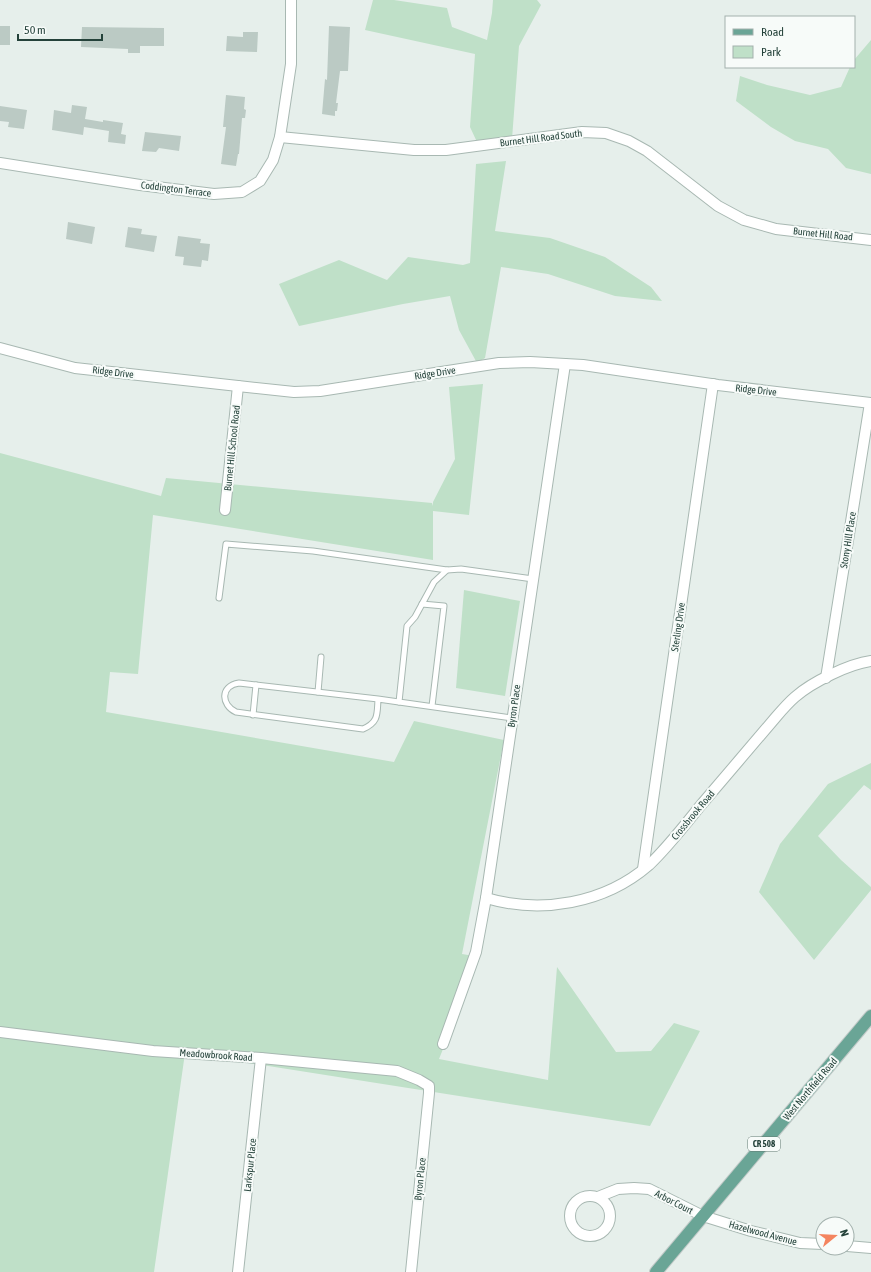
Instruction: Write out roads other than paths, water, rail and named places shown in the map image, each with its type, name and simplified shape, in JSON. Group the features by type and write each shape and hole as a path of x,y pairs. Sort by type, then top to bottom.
{"main road":[{"name":"West Northfield Road","path":"656,1272 871,1016"}],"street":[{"name":"Coddington Terrace","path":"0,163 140,185 214,194 242,192 260,181 273,160 280,137 291,64 291,0"},
{"name":"Burnet Hill Road South","path":"280,137 414,150 446,150 582,132 606,133 630,141 647,151 718,206 744,220 776,229"},
{"name":"Burnet Hill Road","path":"776,229 871,240"},
{"name":"Ridge Drive","path":"0,348 75,368 294,392 320,391 499,363 530,362 583,365 713,384 870,403"},
{"name":"Byron Place","path":"443,1044 476,952 486,898 565,364"},
{"name":"Sterling Drive","path":"643,869 713,384"},
{"name":"Burnet Hill School Road","path":"225,510 238,386"},
{"name":"Stony Hill Place","path":"826,678 870,403"},
{"name":"Crossbrook Road","path":"486,898 512,904 530,906 566,903 601,894 618,886 643,869 661,853 776,717 796,696 826,678 862,662 871,661"},
{"name":"Meadowbrook Road","path":"0,1032 153,1051 261,1058 397,1071 429,1086"},
{"name":"Larkspur Place","path":"238,1272 261,1058"},
{"name":"Byron Place","path":"411,1272 429,1086"},
{"name":"Arbor Court","path":"598,1197 618,1189 649,1189 704,1216"},
{"path":"592,1195 598,1197 605,1202 610,1209 611,1218 608,1226 596,1235 586,1236 580,1234 575,1230 570,1222 569,1213 572,1205 576,1200 584,1196 592,1195"},
{"name":"Hazelwood Avenue","path":"704,1216 758,1233 800,1243 815,1244"},
{"path":"855,1247 871,1248"}],"lane":[{"path":"219,598 226,544 313,551 447,570 461,569 533,579"},
{"path":"399,702 407,626 415,616 434,582 447,570"},
{"path":"422,604 444,606 432,706"},
{"path":"318,692 321,657"},
{"path":"378,699 376,719 370,726 363,729 236,712 226,704 225,693 230,686 234,684 256,685 378,699 512,718"},
{"path":"253,714 256,685"}]}
